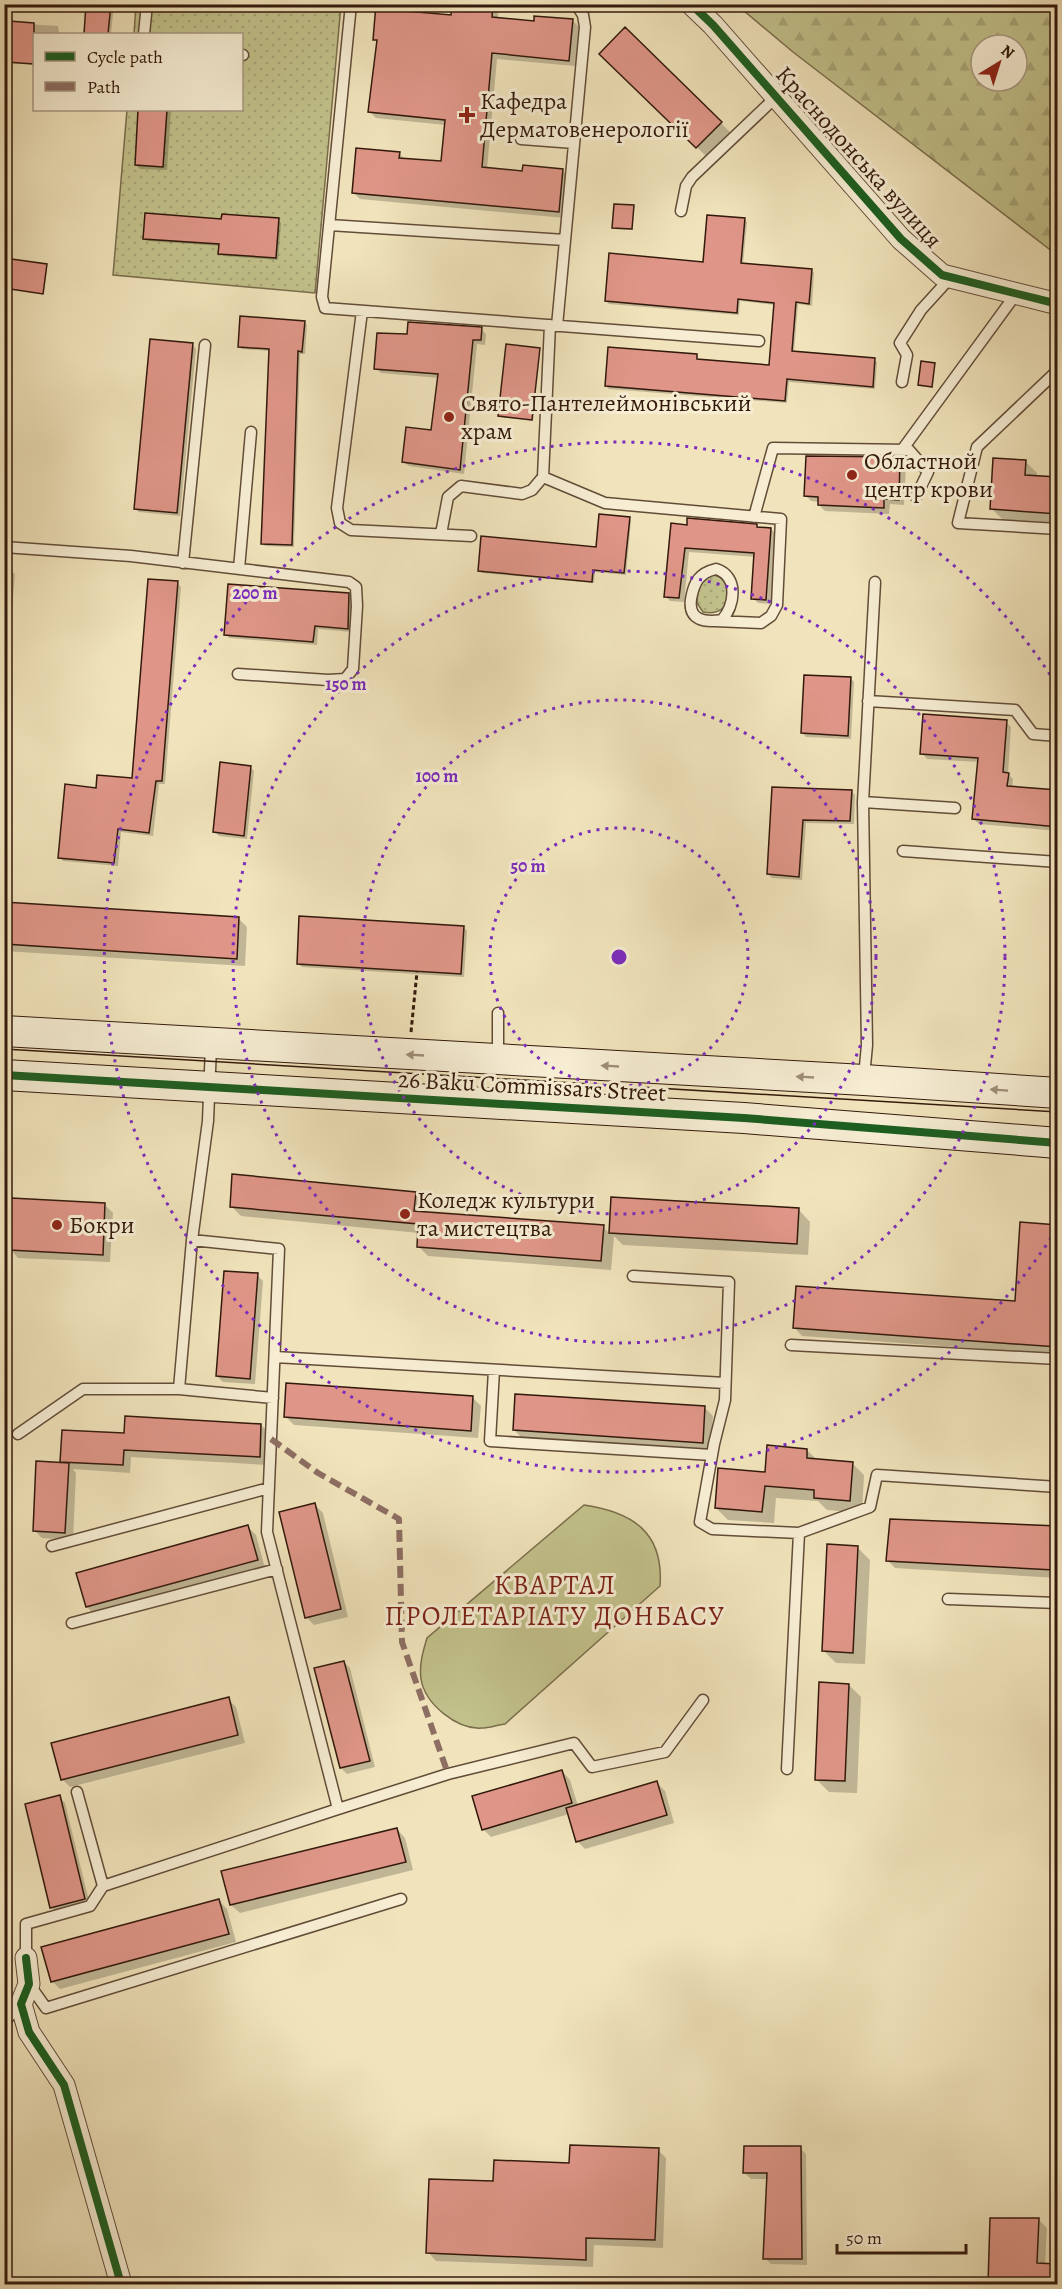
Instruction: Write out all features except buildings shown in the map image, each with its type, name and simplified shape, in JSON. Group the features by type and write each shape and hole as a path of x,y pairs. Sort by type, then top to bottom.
{"street":[{"name":"Краснодонська вулиця","path":"691,4 713,25 901,239 942,275 1058,304"},
{"name":"26 Baku Commissars Street","path":"4,1031 1058,1093"},
{"name":"26 Baku Commissars Street","path":"4,1075 744,1118 1058,1143"},
{"path":"26,1958 29,1984 21,2004 29,2032 64,2085 121,2284"}],"lane":[{"path":"144,33 147,4"},
{"path":"351,4 322,297 325,308 759,341"},
{"path":"441,534 448,497 462,486 522,494 532,490 543,477 554,325 565,240 585,27 583,15 576,4"},
{"path":"681,211 686,186 692,177 776,97"},
{"path":"521,139 574,143"},
{"path":"329,225 565,240"},
{"path":"902,382 907,355 900,343 921,310 951,277"},
{"path":"902,450 1017,294"},
{"path":"362,310 337,508 340,524 351,530 471,536"},
{"path":"183,562 205,345"},
{"path":"1058,370 976,447 958,523 1058,529"},
{"path":"239,569 252,432"},
{"path":"754,517 773,448 909,450 928,472 916,498"},
{"path":"543,477 605,503 781,519 777,605 771,616 760,623 715,621 701,620 693,615 690,608 694,583 700,576 716,569 724,571 733,586 732,604 727,615 722,620 715,621"},
{"path":"4,547 183,562 349,582 356,587 353,669 345,679 238,674"},
{"path":"864,1080 867,1046 863,802 875,582"},
{"path":"868,701 1015,710 1033,734 1058,736"},
{"path":"863,802 955,808"},
{"path":"903,851 1058,862"},
{"path":"498,1013 498,1059"},
{"path":"179,1389 192,1240 208,1121 211,1042"},
{"path":"192,1240 279,1249 267,1532 338,1809"},
{"path":"633,1276 729,1282 725,1400 700,1521 712,1529 798,1533 870,1507 877,1475 1058,1487"},
{"path":"791,1345 1058,1359"},
{"path":"275,1357 725,1383"},
{"path":"494,1370 490,1441 712,1455"},
{"path":"18,1434 83,1389 179,1389 273,1398"},
{"path":"52,1546 269,1488"},
{"path":"786,1769 798,1533"},
{"path":"72,1623 277,1569"},
{"path":"948,1599 1058,1603"},
{"path":"26,1958 26,1924 90,1906 103,1886 448,1774 574,1743 592,1767 665,1752 703,1700"},
{"path":"77,1792 103,1886"},
{"path":"29,1984 46,2008 401,1899"},
{"path":"4,2022 21,2004"}],"path":[{"path":"409,1054 417,972"}],"green space":[{"path":"136,5 341,5 315,293 113,275 127,111 243,111 243,33 134,33"},
{"path":"737,5 1057,5 1057,255 793,52"},
{"path":"713,575 720,577 725,583 728,597 721,609 714,613 703,612 697,603 698,588 705,577"},
{"path":"584,1505 617,1513 642,1528 657,1552 660,1586 505,1724 485,1728 472,1727 453,1720 435,1706 421,1679 427,1638"}],"tram line":[{"path":"4,1049 1058,1112"}],"marked path":[{"path":"271,1439 318,1473 399,1519 402,1642 448,1774"}],"cycle path":[{"path":"691,4 713,25 901,239 942,275 1058,304"},
{"path":"4,1075 744,1118 1058,1143"},
{"path":"26,1958 29,1984 21,2004 29,2032 64,2085 121,2284"}],"place":[{"name":"Кафедра Дерматовенерології","path":"467,115"},
{"name":"Свято-Пантелеймонівський храм","path":"449,417"},
{"name":"Областной центр крови","path":"852,475"},
{"name":"Коледж культури та мистецтва","path":"405,1214"},
{"name":"Бокри","path":"57,1225"}],"district":[{"name":"КВАРТАЛ ПРОЛЕТАРІАТУ ДОНБАСУ","path":"555,1600"}]}
